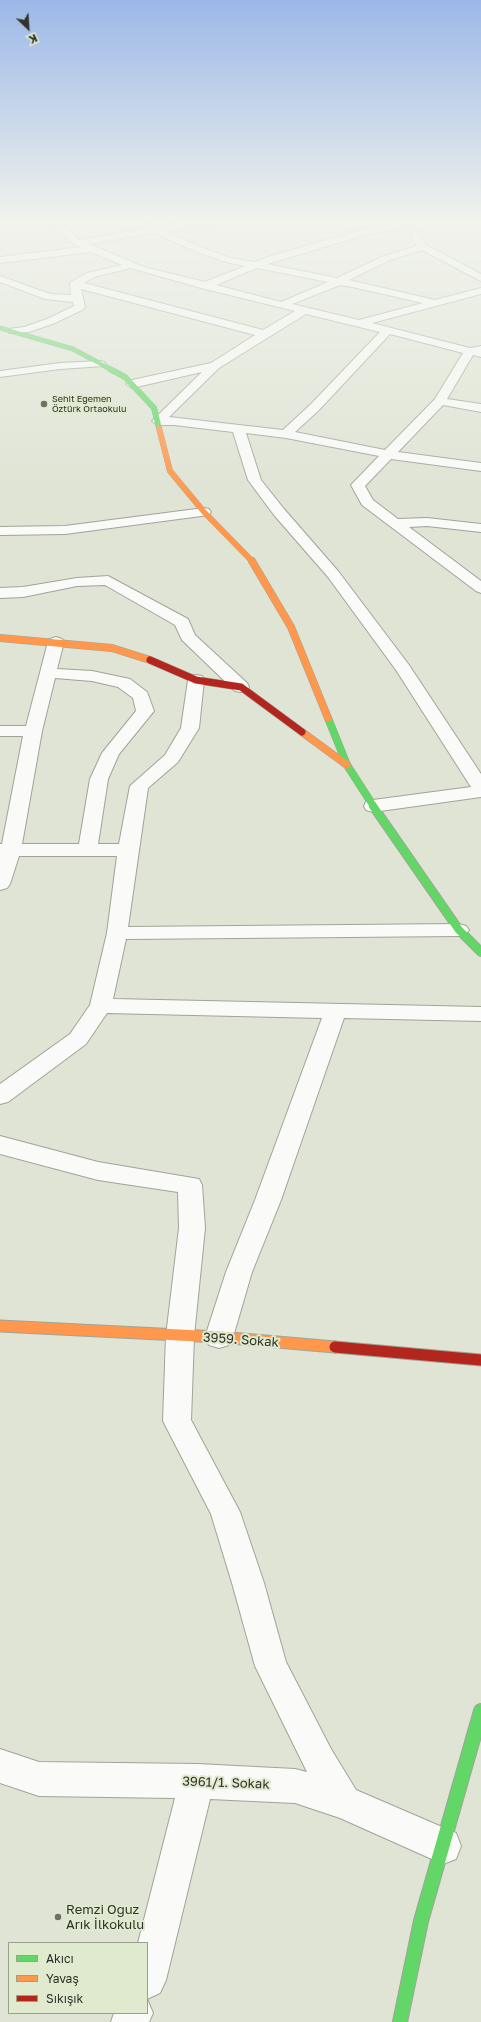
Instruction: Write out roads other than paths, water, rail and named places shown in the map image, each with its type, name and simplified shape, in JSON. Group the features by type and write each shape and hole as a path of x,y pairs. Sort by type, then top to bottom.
{"street":[{"path":"13,331 25,330 51,321 69,312"},
{"path":"182,312 264,334"},
{"path":"158,421 215,366 264,334 301,312"},
{"path":"315,312 477,351 440,401 386,454 358,485 367,502 481,588"},
{"path":"360,323 400,312"},
{"path":"0,328 73,349 125,376 154,408 170,471 204,512 253,562 291,627 347,765 373,806 459,930 481,952"},
{"path":"286,434 315,407 388,330"},
{"path":"0,374 60,366 100,364"},
{"path":"132,384 215,366"},
{"path":"440,401 481,408"},
{"path":"158,421 286,434 386,454 481,468"},
{"path":"238,429 255,480 279,512 333,574 398,662 481,788"},
{"path":"0,531 65,530 204,512"},
{"path":"396,523 426,522 481,528"},
{"path":"0,593 24,592 77,582 108,580 182,622 188,637 241,687 347,765"},
{"path":"0,638 112,648 146,658 196,680 241,687"},
{"path":"0,884 6,850 33,731 56,642"},
{"path":"47,673 92,676 124,683 141,696 145,711 111,753 99,779 88,848"},
{"path":"0,1096 78,1039 101,1006 117,933 128,850 139,786 172,758 190,728 196,680"},
{"path":"0,731 33,731"},
{"path":"373,806 481,791"},
{"path":"6,850 88,848 128,850"},
{"path":"117,933 459,930"},
{"path":"101,1006 481,1014"},
{"path":"219,1337 239,1272 268,1200 335,1012"},
{"path":"0,1145 98,1171 190,1185 192,1228 180,1336 177,1421 225,1512 248,1583 271,1666 319,1761 344,1802"},
{"name":"3959. Sokak","path":"0,1326 219,1337 481,1360"},
{"path":"400,2022 422,1922 481,1711"},
{"name":"3961/1. Sokak","path":"0,1766 39,1779 197,1780 295,1786 344,1802 443,1846"},
{"path":"148,1976 197,1780"}],"place":[{"name":"Şehit Egemen Öztürk Ortaokulu","path":"44,404"},
{"name":"Remzi Oğuz Arık İlkokulu","path":"58,1917"}]}
